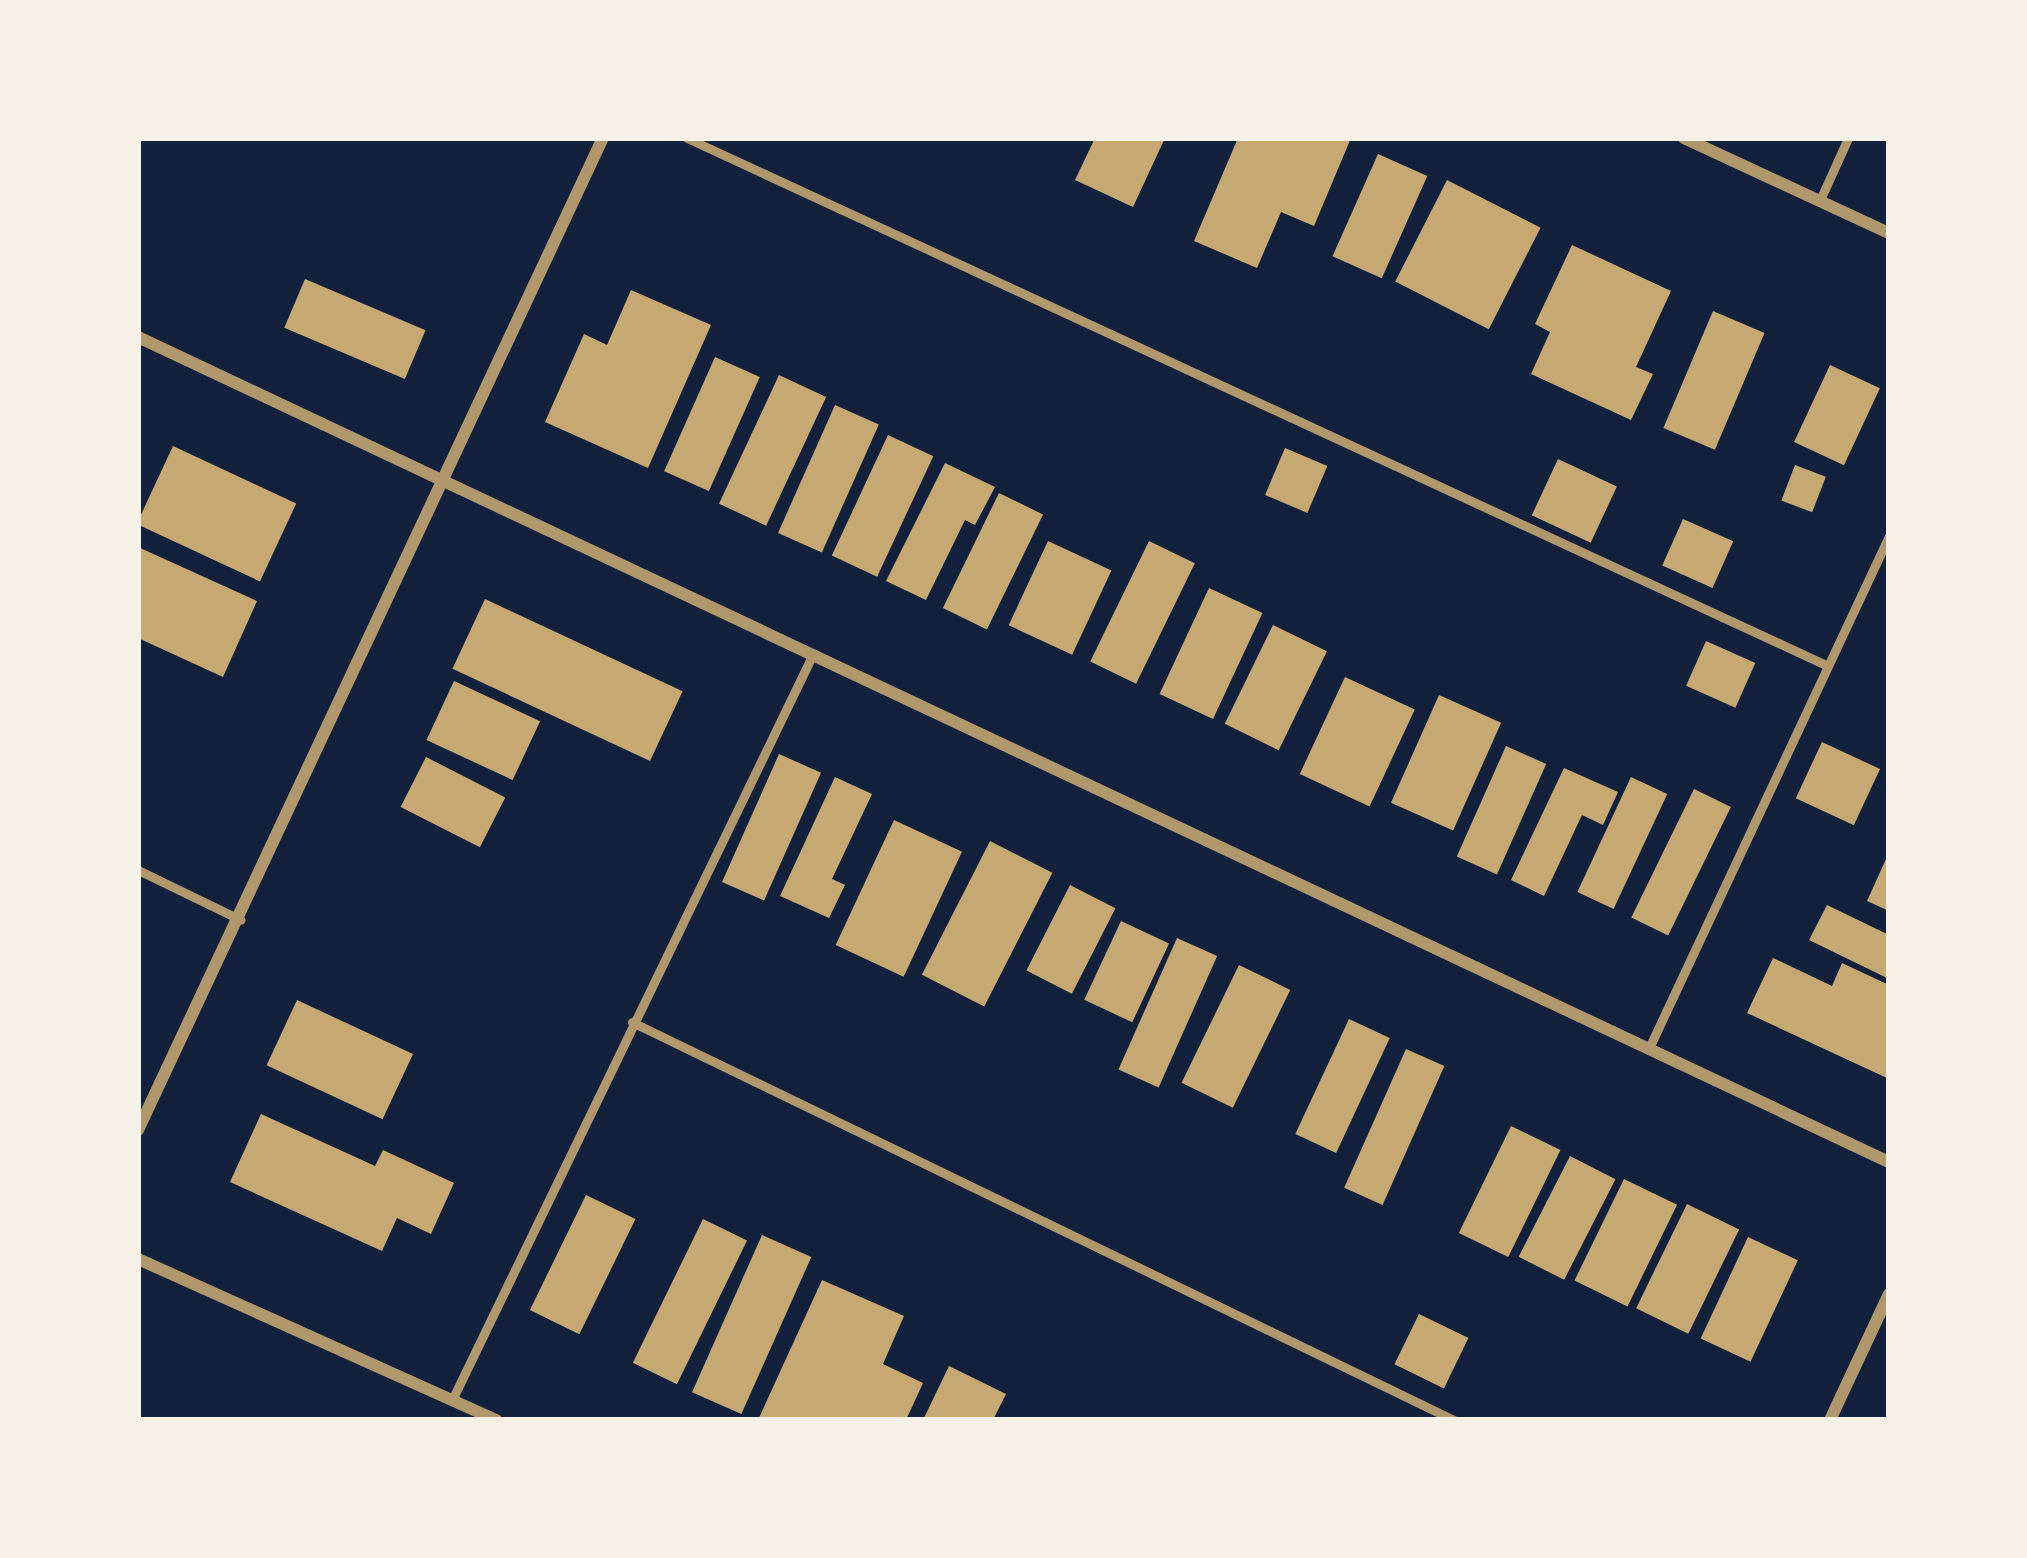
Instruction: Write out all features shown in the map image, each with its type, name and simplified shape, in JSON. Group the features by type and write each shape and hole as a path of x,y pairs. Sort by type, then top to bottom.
{"street":[{"path":"138,1130 241,920 603,138"},
{"path":"1684,138 1889,233"},
{"path":"138,337 1889,1162"},
{"path":"138,1259 496,1420"},
{"path":"1830,1420 1889,1294"}],"lane":[{"path":"687,138 1828,666"},
{"path":"1820,200 1848,138"},
{"path":"1649,1048 1889,536"},
{"path":"452,1400 812,654"},
{"path":"138,870 241,920"},
{"path":"632,1022 1454,1420"}],"building":[{"path":"1095,138 1165,138 1133,207 1075,180"},
{"path":"1238,138 1351,138 1314,226 1281,212 1257,268 1194,241"},
{"path":"1378,154 1427,176 1382,278 1332,256"},
{"path":"1447,180 1541,228 1489,329 1395,282"},
{"path":"1572,245 1671,291 1636,367 1653,374 1631,420 1531,374 1550,332 1535,324"},
{"path":"305,279 426,330 405,379 284,328"},
{"path":"631,290 711,325 648,468 545,422 584,334 607,345"},
{"path":"1713,311 1765,333 1715,450 1663,428"},
{"path":"715,357 760,377 709,491 664,471"},
{"path":"1830,365 1880,388 1844,465 1794,442"},
{"path":"779,375 826,397 766,526 719,504"},
{"path":"835,405 879,425 822,552 778,533"},
{"path":"888,435 933,456 877,577 832,556"},
{"path":"173,446 296,503 260,581 138,525"},
{"path":"1285,448 1327,466 1307,513 1265,495"},
{"path":"1558,459 1617,486 1591,543 1532,515"},
{"path":"945,463 995,487 975,525 965,520 926,600 886,581"},
{"path":"1795,465 1826,477 1812,512 1781,500"},
{"path":"999,493 1043,514 987,630 943,608"},
{"path":"1683,519 1733,541 1713,588 1662,566"},
{"path":"1048,541 1111,571 1072,655 1009,625"},
{"path":"1149,541 1195,563 1136,684 1090,661"},
{"path":"138,547 257,601 223,677 138,638"},
{"path":"1209,588 1262,613 1213,719 1160,694"},
{"path":"485,599 683,691 650,761 452,669"},
{"path":"1273,625 1327,651 1279,750 1225,724"},
{"path":"1706,641 1755,663 1735,708 1686,686"},
{"path":"1345,677 1415,710 1370,807 1300,774"},
{"path":"454,681 540,721 513,780 427,740"},
{"path":"1439,695 1501,723 1453,830 1391,803"},
{"path":"1822,742 1880,769 1854,825 1796,798"},
{"path":"1506,746 1546,764 1497,874 1457,857"},
{"path":"779,754 821,773 764,901 722,882"},
{"path":"426,757 505,797 480,847 401,807"},
{"path":"1564,768 1618,792 1603,825 1582,815 1544,896 1511,880"},
{"path":"835,777 872,794 832,879 845,885 829,918 780,896"},
{"path":"1631,777 1667,794 1614,909 1577,892"},
{"path":"1694,789 1731,807 1668,936 1631,918"},
{"path":"894,820 962,852 904,977 836,945"},
{"path":"990,841 1052,873 984,1006 922,975"},
{"path":"1889,860 1889,911 1867,901"},
{"path":"1070,885 1115,908 1072,994 1026,971"},
{"path":"1827,905 1889,935 1889,979 1809,940"},
{"path":"1121,921 1169,943 1132,1022 1084,1000"},
{"path":"1177,938 1217,956 1159,1087 1118,1070"},
{"path":"1773,958 1832,986 1842,963 1889,985 1889,1079 1747,1013"},
{"path":"1239,965 1290,990 1233,1108 1182,1083"},
{"path":"297,1000 413,1054 383,1119 267,1065"},
{"path":"1349,1019 1390,1038 1336,1153 1295,1134"},
{"path":"1406,1049 1444,1066 1383,1205 1344,1188"},
{"path":"261,1114 375,1166 383,1150 454,1183 431,1234 397,1218 382,1251 230,1182"},
{"path":"1511,1126 1560,1150 1508,1257 1459,1233"},
{"path":"1570,1156 1615,1179 1564,1280 1519,1257"},
{"path":"1624,1179 1677,1205 1627,1306 1574,1281"},
{"path":"586,1195 635,1219 579,1334 530,1310"},
{"path":"1687,1204 1739,1229 1688,1334 1636,1308"},
{"path":"703,1219 747,1240 677,1384 633,1363"},
{"path":"762,1235 811,1257 741,1414 692,1392"},
{"path":"1748,1237 1798,1260 1751,1362 1701,1339"},
{"path":"822,1280 904,1316 883,1364 923,1383 906,1420 758,1420"},
{"path":"1419,1314 1468,1338 1444,1388 1394,1364"},
{"path":"949,1366 1006,1394 993,1420 923,1420"}]}
